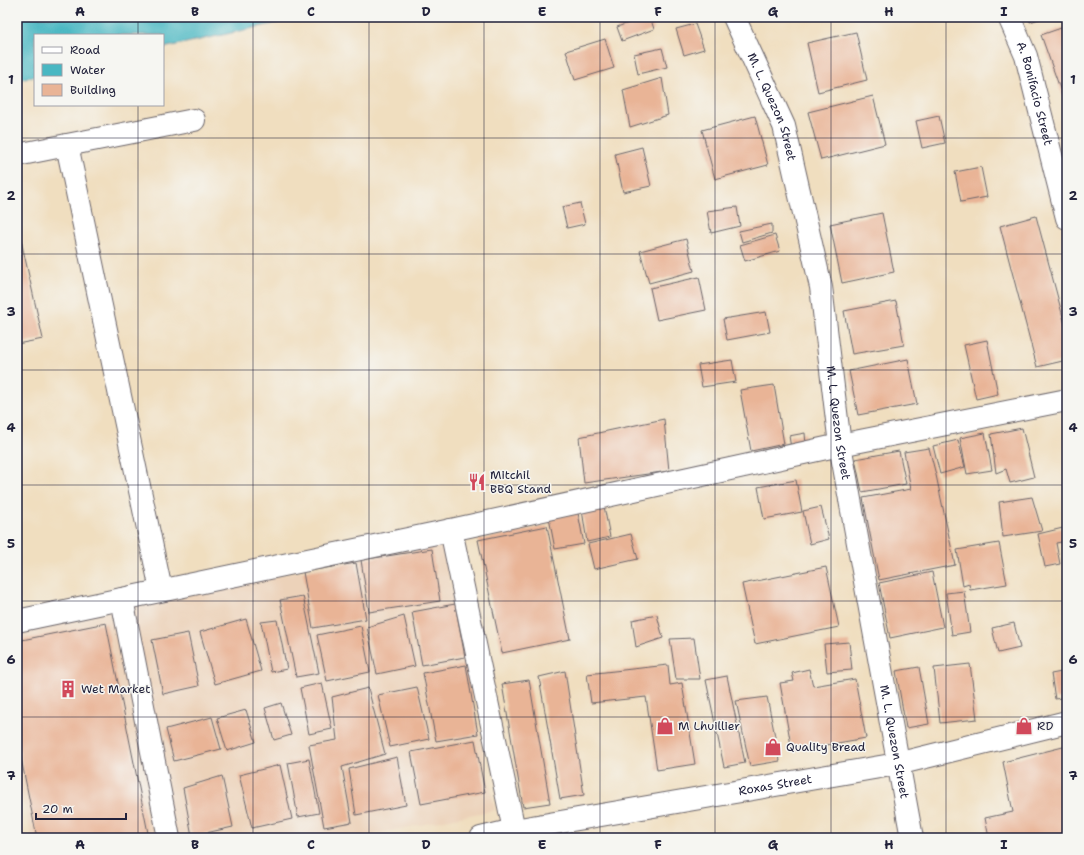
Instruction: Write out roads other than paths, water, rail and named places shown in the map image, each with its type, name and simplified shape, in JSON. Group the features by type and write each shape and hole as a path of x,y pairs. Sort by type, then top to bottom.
{"street":[{"name":"M. L. Quezon Street","path":"734,17 784,126 821,287 840,445 897,764 912,838"},
{"name":"A. Bonifacio Street","path":"1009,17 1026,56 1067,218"},
{"path":"17,155 194,120"},
{"path":"67,145 161,590"},
{"path":"17,621 451,530 840,445 1067,400"},
{"path":"451,530 514,830"},
{"path":"122,598 169,838"},
{"name":"Roxas Street","path":"481,838 514,830 897,764 1067,722"}],"water":[{"path":"17,17 304,17 164,48 164,34 34,34 34,76 17,80"}],"place":[{"name":"Mitchil BBQ Stand","path":"477,482"},
{"name":"Wet Market","path":"68,689"},
{"name":"M Lhuillier","path":"665,726"},
{"name":"RD","path":"1024,726"},
{"name":"Quality Bread","path":"773,747"}]}
